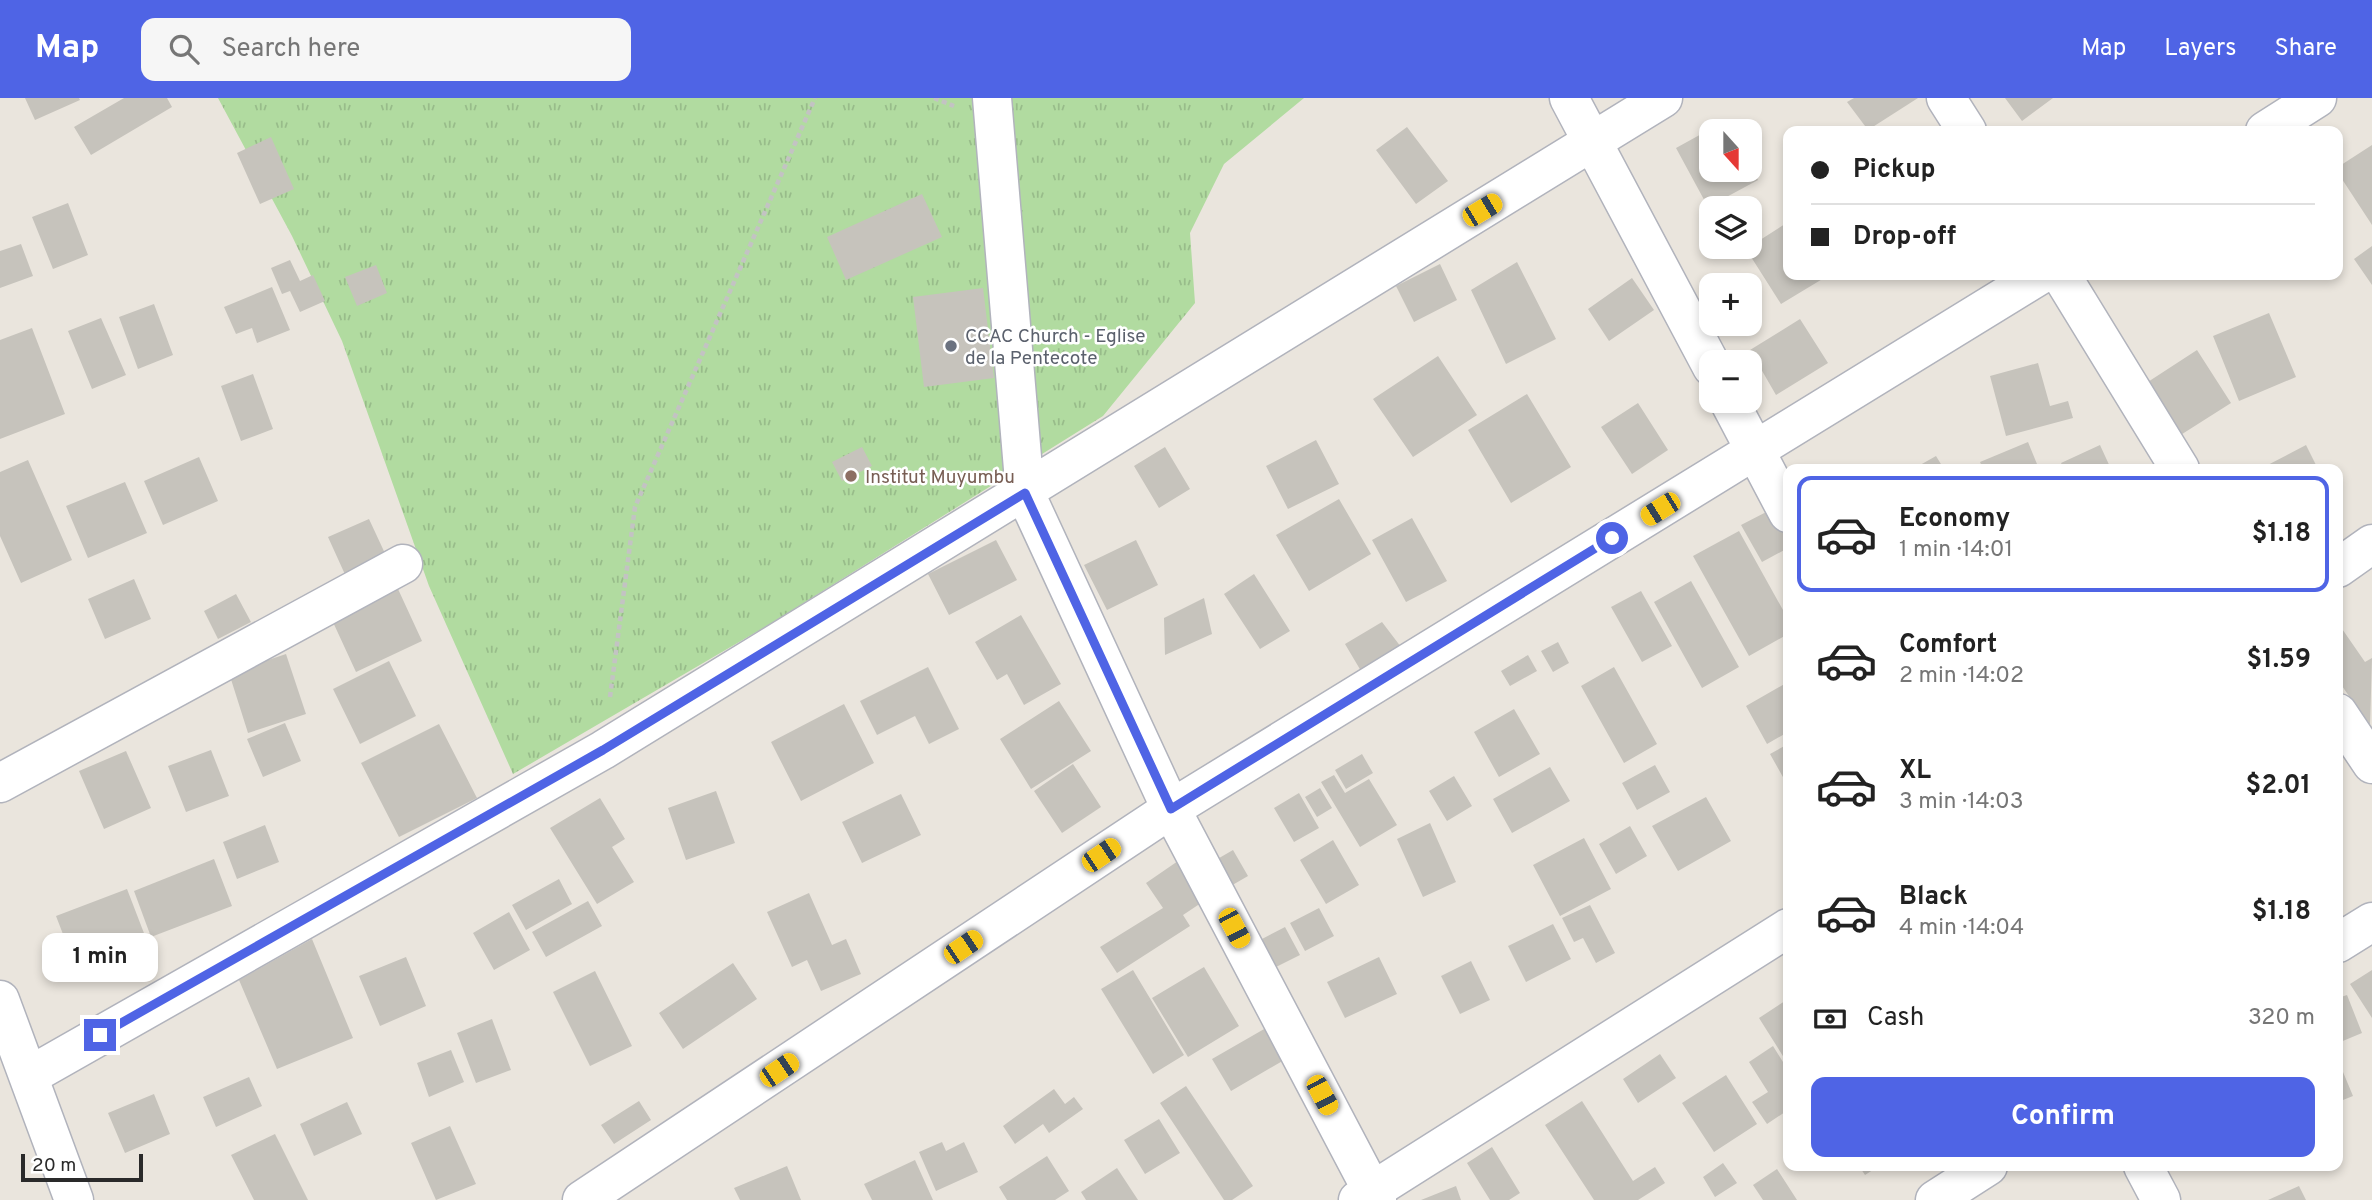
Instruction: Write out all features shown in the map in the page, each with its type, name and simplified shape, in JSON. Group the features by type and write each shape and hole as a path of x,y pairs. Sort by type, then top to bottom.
{"street":[{"path":"992,98 1025,493 1171,809 1369,1197 1783,931"},
{"path":"1569,98 1702,350"},
{"path":"29,1076 603,750 1025,493 1663,98"},
{"path":"1945,98 1964,126"},
{"path":"2273,126 2317,98"},
{"path":"582,1200 1171,809 2032,280"},
{"path":"2064,280 2177,464"},
{"path":"1735,413 1783,503"},
{"path":"2343,564 2372,544"},
{"path":"0,783 403,564"},
{"path":"2343,720 2372,764"},
{"path":"2343,940 2372,922"},
{"path":"0,1000 74,1200"},
{"path":"1935,1200 1981,1171"},
{"path":"2146,1171 2161,1200"}],"path":[{"path":"603,750 635,507 815,98"}],"green space":[{"path":"218,98 1304,98 1224,164 1190,233 1195,303 1103,416 770,624 513,774 429,586 342,341 292,236"}],"building":[{"path":"25,98 79,98 80,100 35,120"},
{"path":"124,98 167,98 172,107 91,155 74,127"},
{"path":"1854,98 1918,98 1874,126 1865,126 1847,102"},
{"path":"2005,98 2053,98 2022,121"},
{"path":"1407,127 1448,181 1416,204 1376,150"},
{"path":"1699,135 1699,182 1754,182 1728,196 1702,196 1676,148"},
{"path":"271,137 294,189 260,204 237,153"},
{"path":"2372,145 2372,225 2343,181 2343,164"},
{"path":"922,194 942,237 846,280 827,237"},
{"path":"68,203 88,255 53,269 32,217"},
{"path":"1783,225 1783,280 1821,280 1781,304 1752,259 1762,259 1762,239"},
{"path":"21,244 33,276 0,288 0,251"},
{"path":"2372,246 2372,285 2354,259"},
{"path":"290,260 300,281 313,275 325,301 300,312 290,291 282,294 271,268"},
{"path":"1517,262 1556,339 1506,364 1471,290"},
{"path":"1440,264 1457,300 1414,322 1396,286"},
{"path":"376,265 387,293 357,306 345,277"},
{"path":"1632,278 1654,310 1609,341 1588,309"},
{"path":"272,287 290,330 257,343 252,328 236,334 224,307"},
{"path":"983,288 994,378 924,387 913,297"},
{"path":"154,304 173,355 138,369 119,317"},
{"path":"2269,313 2296,377 2239,401 2213,336"},
{"path":"101,318 126,375 92,389 68,331"},
{"path":"1800,319 1828,363 1776,395 1762,371 1762,350 1750,350"},
{"path":"32,328 65,414 0,439 0,340"},
{"path":"2197,350 2231,403 2168,443 2134,391"},
{"path":"1438,356 1477,415 1413,457 1373,399"},
{"path":"2038,363 2050,406 2068,401 2073,418 2006,436 1990,376"},
{"path":"253,374 273,429 241,441 221,386"},
{"path":"1527,394 1571,467 1511,503 1468,430"},
{"path":"1638,403 1668,450 1632,474 1601,427"},
{"path":"1316,440 1339,484 1288,509 1266,466"},
{"path":"2028,442 2037,464 1981,464 1980,462"},
{"path":"2100,445 2109,464 2062,464"},
{"path":"2306,445 2316,464 2270,464"},
{"path":"862,447 872,466 842,481 832,462"},
{"path":"1165,447 1190,489 1159,508 1134,466"},
{"path":"1936,456 1941,464 1922,464"},
{"path":"199,457 218,501 163,525 144,481"},
{"path":"28,460 72,560 21,583 0,536 0,472"},
{"path":"125,482 147,533 88,558 66,506"},
{"path":"1339,499 1371,554 1309,591 1276,535"},
{"path":"1774,508 1783,525 1783,551 1762,562 1741,525"},
{"path":"1412,518 1447,581 1406,602 1372,540"},
{"path":"369,519 389,562 348,581 328,537"},
{"path":"1739,531 1783,610 1783,637 1749,656 1693,556"},
{"path":"996,540 1017,580 949,615 928,574"},
{"path":"1136,540 1158,585 1107,610 1084,565"},
{"path":"1254,574 1290,631 1260,649 1224,594"},
{"path":"134,579 151,619 105,639 88,599"},
{"path":"1691,581 1739,667 1702,688 1654,602"},
{"path":"398,589 422,641 356,672 332,620"},
{"path":"1641,591 1672,646 1642,662 1611,607"},
{"path":"236,594 251,622 218,639 204,611"},
{"path":"1204,598 1212,634 1165,655 1164,618"},
{"path":"1021,615 1061,684 1024,705 1007,674 997,680 975,642"},
{"path":"1382,622 1401,647 1361,671 1345,644"},
{"path":"2343,630 2365,662 2372,658 2370,727 2343,687"},
{"path":"1558,642 1569,663 1553,672 1541,651"},
{"path":"286,654 306,714 248,733 229,673"},
{"path":"1528,655 1537,671 1510,686 1501,671"},
{"path":"389,661 416,716 360,744 333,689"},
{"path":"928,667 959,729 929,744 915,716 877,735 860,701"},
{"path":"1614,667 1657,744 1624,763 1581,686"},
{"path":"1783,685 1783,735 1767,744 1746,706"},
{"path":"1059,701 1091,751 1031,789 1000,739"},
{"path":"844,704 874,763 801,801 771,742"},
{"path":"1514,709 1540,754 1499,777 1474,732"},
{"path":"285,723 301,761 263,777 247,739"},
{"path":"439,724 477,798 399,837 361,763"},
{"path":"1783,747 1783,777 1770,754"},
{"path":"211,750 229,796 186,812 168,766"},
{"path":"126,751 151,808 104,829 79,771"},
{"path":"1362,754 1373,773 1346,789 1335,770"},
{"path":"1073,764 1101,807 1062,833 1034,791"},
{"path":"1655,765 1670,792 1637,810 1622,783"},
{"path":"1550,767 1570,801 1512,833 1493,799"},
{"path":"1334,775 1345,793 1369,779 1397,825 1360,847 1321,782"},
{"path":"1454,776 1472,806 1447,821 1429,791"},
{"path":"1320,788 1332,808 1317,817 1305,797"},
{"path":"716,791 735,843 686,860 668,808"},
{"path":"1299,793 1319,828 1294,842 1274,808"},
{"path":"901,794 921,835 862,863 842,822"},
{"path":"1706,797 1731,841 1678,871 1652,826"},
{"path":"600,798 625,839 612,847 634,882 597,904 550,828"},
{"path":"1430,823 1456,882 1423,897 1397,839"},
{"path":"265,825 279,862 237,879 223,842"},
{"path":"1630,826 1647,856 1616,874 1599,844"},
{"path":"1584,838 1611,889 1560,916 1533,865"},
{"path":"1333,840 1359,885 1326,904 1300,860"},
{"path":"1233,850 1248,876 1229,887 1214,861"},
{"path":"214,859 232,906 151,937 134,891"},
{"path":"1178,861 1204,901 1183,915 1190,926 1117,973 1100,947 1163,908 1146,883"},
{"path":"559,879 572,904 526,930 512,905"},
{"path":"127,889 147,941 76,968 56,916"},
{"path":"809,893 832,945 846,939 861,974 821,991 807,960 792,967 767,912"},
{"path":"588,901 602,926 546,957 532,932"},
{"path":"1590,905 1615,953 1596,963 1583,938 1574,942 1562,918"},
{"path":"1319,908 1334,936 1305,951 1290,923"},
{"path":"509,912 530,950 494,970 473,933"},
{"path":"1553,924 1571,959 1526,982 1508,946"},
{"path":"1285,927 1300,955 1276,967 1262,939"},
{"path":"312,939 353,1038 277,1069 239,980"},
{"path":"406,957 426,1006 380,1026 359,976"},
{"path":"1379,957 1397,994 1345,1018 1327,982"},
{"path":"1471,961 1490,1000 1460,1014 1441,976"},
{"path":"733,963 757,999 683,1049 659,1013"},
{"path":"1204,967 1239,1026 1188,1057 1152,998"},
{"path":"1133,970 1184,1055 1153,1074 1101,989"},
{"path":"2372,970 2372,1018 2350,984"},
{"path":"595,971 632,1046 590,1066 553,992"},
{"path":"2347,995 2362,1033 2343,1041 2343,996"},
{"path":"1783,1002 1783,1056 1759,1018"},
{"path":"492,1019 511,1070 476,1083 457,1033"},
{"path":"1273,1024 1291,1056 1231,1091 1212,1059"},
{"path":"1773,1046 1783,1062 1783,1113 1767,1124 1752,1102 1768,1092 1749,1062"},
{"path":"451,1050 464,1082 429,1097 417,1063"},
{"path":"1660,1054 1676,1078 1638,1103 1623,1079"},
{"path":"2343,1072 2353,1096 2343,1100"},
{"path":"1726,1075 1757,1124 1714,1152 1682,1103"},
{"path":"249,1077 262,1106 216,1127 203,1097"},
{"path":"1186,1086 1253,1186 1232,1200 1224,1200 1160,1103"},
{"path":"1054,1089 1065,1104 1074,1097 1083,1109 1049,1133 1043,1124 1015,1144 1003,1126"},
{"path":"154,1094 170,1134 125,1153 108,1113"},
{"path":"639,1101 651,1120 614,1144 601,1125"},
{"path":"1582,1101 1633,1181 1655,1167 1665,1183 1638,1200 1594,1200 1545,1125"},
{"path":"347,1102 362,1134 314,1156 300,1124"},
{"path":"1159,1119 1180,1153 1145,1174 1124,1140"},
{"path":"450,1126 476,1184 436,1200 411,1143"},
{"path":"275,1134 308,1200 254,1200 231,1155"},
{"path":"942,1142 946,1151 964,1142 978,1172 936,1191 919,1152"},
{"path":"1492,1147 1520,1193 1509,1200 1490,1200 1467,1163"},
{"path":"1047,1156 1069,1191 1055,1200 1007,1200 999,1187"},
{"path":"915,1160 933,1200 872,1200 864,1184"},
{"path":"1723,1163 1737,1183 1715,1197 1703,1177"},
{"path":"787,1166 801,1200 740,1200 734,1188"},
{"path":"1117,1168 1138,1200 1086,1200 1081,1192"},
{"path":"1777,1169 1797,1200 1763,1200 1753,1185"},
{"path":"1456,1186 1461,1200 1421,1200"},
{"path":"2299,1186 2306,1200 2268,1200"}],"place":[{"name":"CCAC Church - Eglise de la Pentecote","path":"951,346"},
{"name":"Institut Muyumbu","path":"851,476"}],"route":[{"path":"100,1035 603,750 1025,493 1171,809 1612,538"}]}
